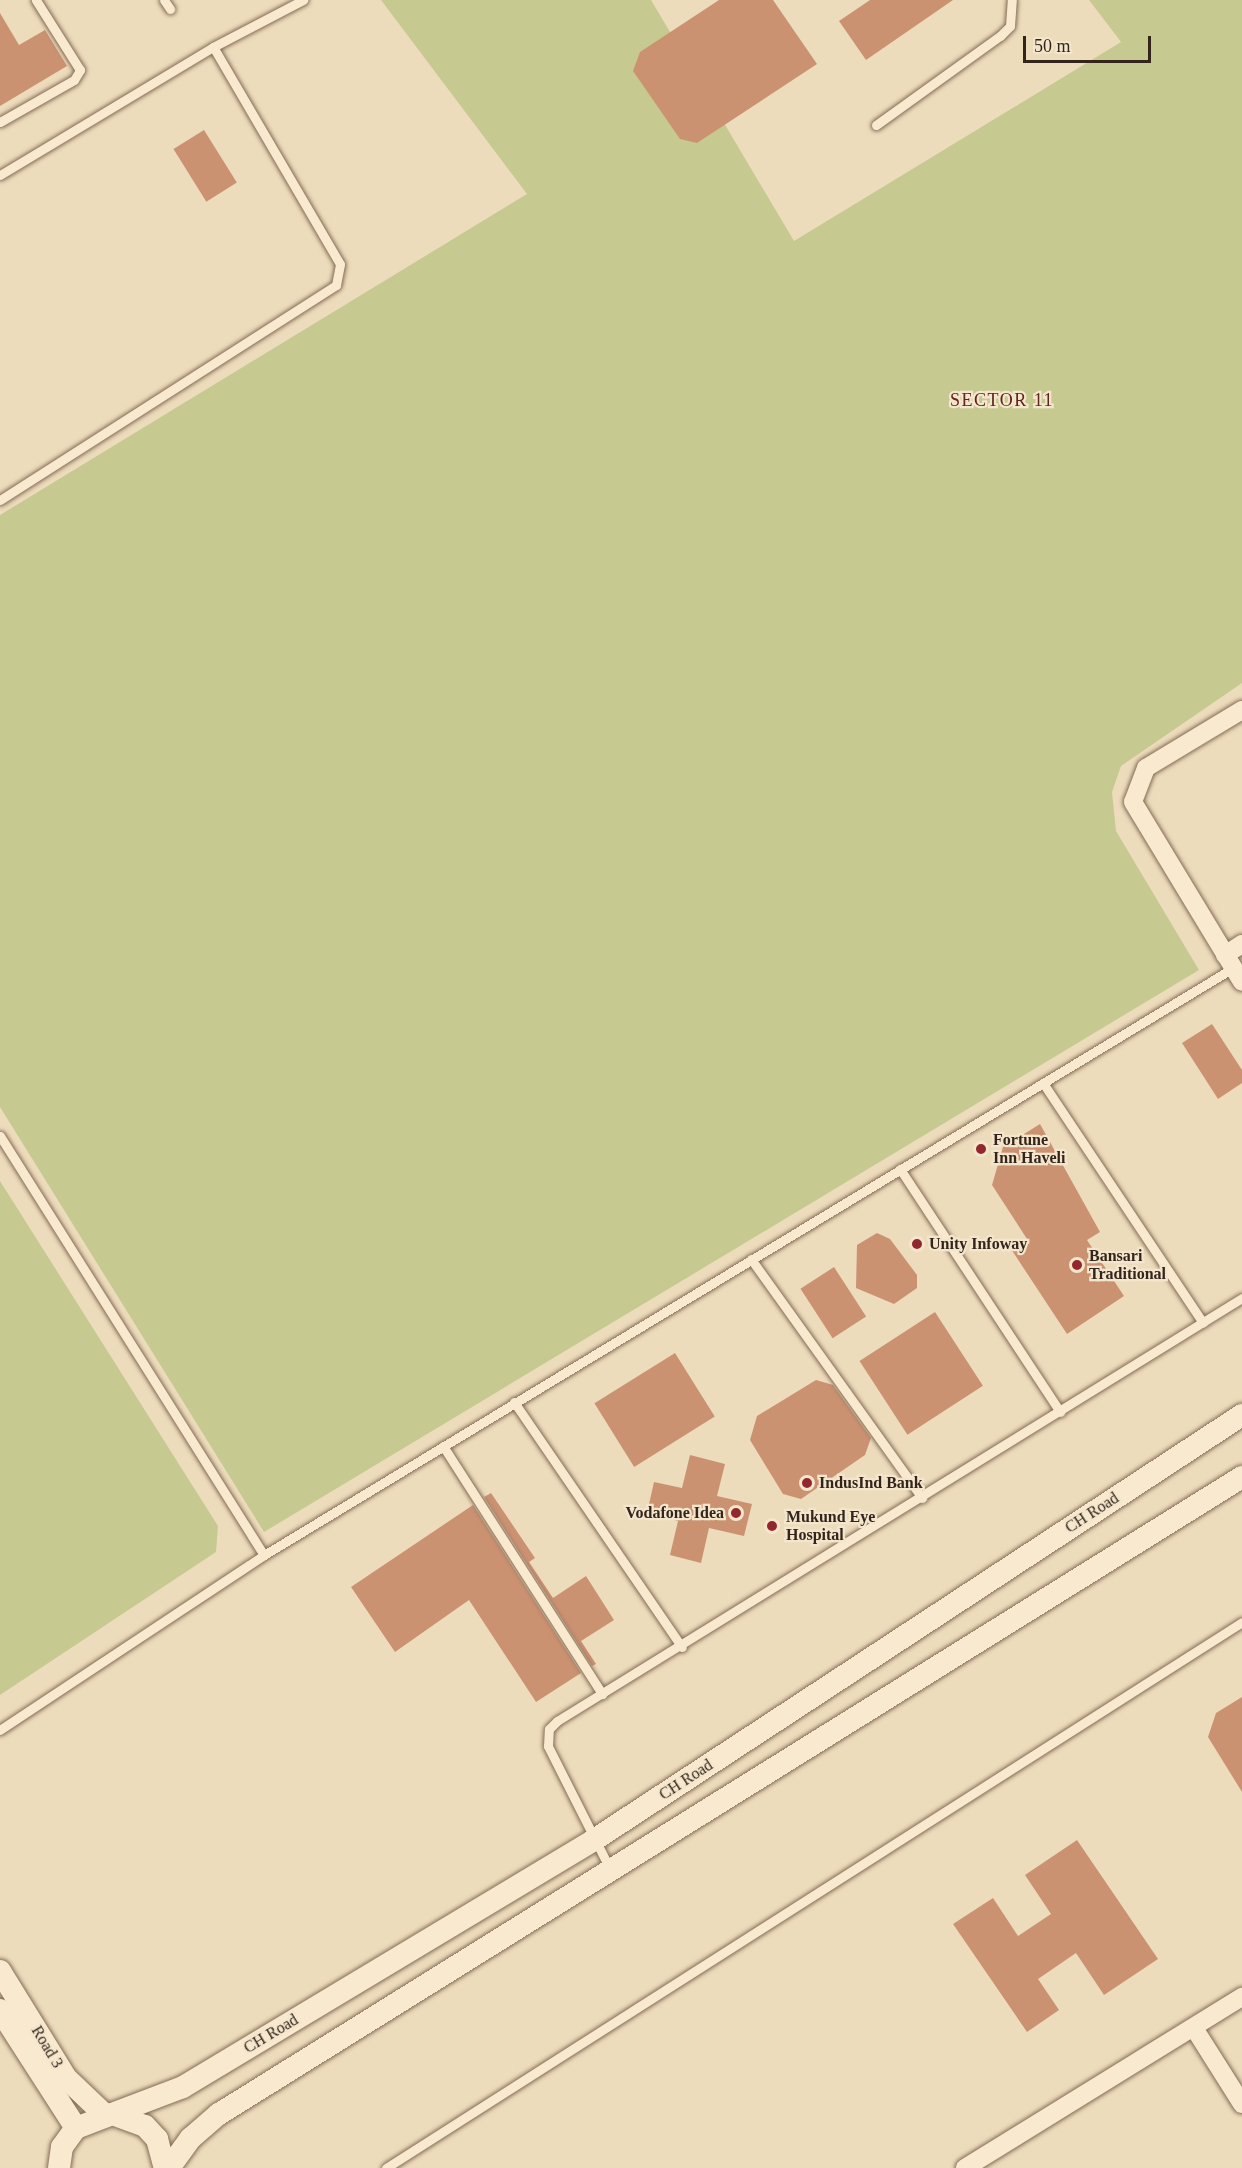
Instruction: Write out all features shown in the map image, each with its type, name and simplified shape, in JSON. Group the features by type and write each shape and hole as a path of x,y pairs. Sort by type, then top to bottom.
{"street":[{"path":"1233,968 1133,802 1146,768 1242,710"},
{"path":"1233,968 1242,944"},
{"name":"CH Road","path":"48,2168 60,2158 76,2128 183,2087 594,1840 1242,1415"},
{"path":"167,2168 191,2138 219,2114 1242,1477"},
{"name":"Road 3","path":"0,1971 66,2078 109,2114"},
{"path":"965,2168 1242,1997"},
{"name":"Road 3","path":"0,2010 76,2128"},
{"path":"1194,2028 1242,2104"},
{"path":"109,2114 146,2126 157,2139 167,2168"}],"lane":[{"path":"0,122 74,80 80,70 36,0"},
{"path":"164,0 170,9"},
{"path":"0,175 213,47 303,0"},
{"path":"876,125 1000,36 1010,26 1012,0"},
{"path":"0,500 336,285 340,264 213,47"},
{"path":"0,1730 264,1555 1233,968"},
{"path":"1043,1083 1203,1323"},
{"path":"0,1136 264,1555"},
{"path":"900,1169 1060,1412"},
{"path":"751,1259 922,1498"},
{"path":"611,1872 548,1746 549,1729 557,1721 682,1647 1242,1298"},
{"path":"514,1402 682,1647"},
{"path":"443,1446 602,1694"},
{"path":"386,2168 1242,1622"}],"green space":[{"path":"381,0 651,0 794,241 1121,42 1089,0 1242,0 1242,683 1121,766 1112,792 1116,831 1199,970 264,1532 0,1107 0,515 527,194"},
{"path":"0,1181 218,1526 216,1552 0,1695"}],"building":[{"path":"719,0 773,0 817,64 697,143 680,139 633,71 640,52"},
{"path":"870,0 953,0 866,60 839,21"},
{"path":"0,13 19,45 45,30 67,66 0,106"},
{"path":"204,130 237,183 206,202 173,149"},
{"path":"1212,1024 1242,1070 1242,1083 1218,1099 1182,1043"},
{"path":"1040,1124 1100,1232 1087,1240 1124,1296 1067,1334 1011,1249 1027,1239 992,1185 1003,1147"},
{"path":"877,1233 890,1239 917,1275 917,1288 894,1304 856,1288 857,1245"},
{"path":"834,1267 866,1316 833,1338 800,1289"},
{"path":"935,1312 983,1386 907,1435 860,1361"},
{"path":"675,1353 715,1417 634,1467 594,1403"},
{"path":"816,1380 833,1385 871,1438 865,1455 801,1499 783,1494 750,1440 757,1416"},
{"path":"690,1455 725,1464 717,1496 752,1504 744,1536 709,1528 701,1563 670,1555 678,1521 647,1513 654,1482 682,1488"},
{"path":"491,1493 535,1558 529,1562 553,1598 586,1576 614,1620 581,1641 596,1664 592,1666 484,1497"},
{"path":"473,1505 581,1673 536,1702 469,1600 395,1652 351,1587"},
{"path":"1242,1697 1242,1792 1208,1737 1216,1713"},
{"path":"1077,1840 1158,1959 1104,1995 1076,1953 1038,1979 1059,2010 1027,2032 953,1924 993,1898 1018,1936 1051,1914 1025,1875"}],"place":[{"name":"Fortune Inn Haveli","path":"981,1149"},
{"name":"Unity Infoway","path":"917,1244"},
{"name":"Bansari Traditional","path":"1077,1265"},
{"name":"IndusInd Bank","path":"807,1483"},
{"name":"Vodafone Idea","path":"736,1513"},
{"name":"Mukund Eye Hospital","path":"772,1526"}],"district":[{"name":"SECTOR 11","path":"1002,400"}]}
